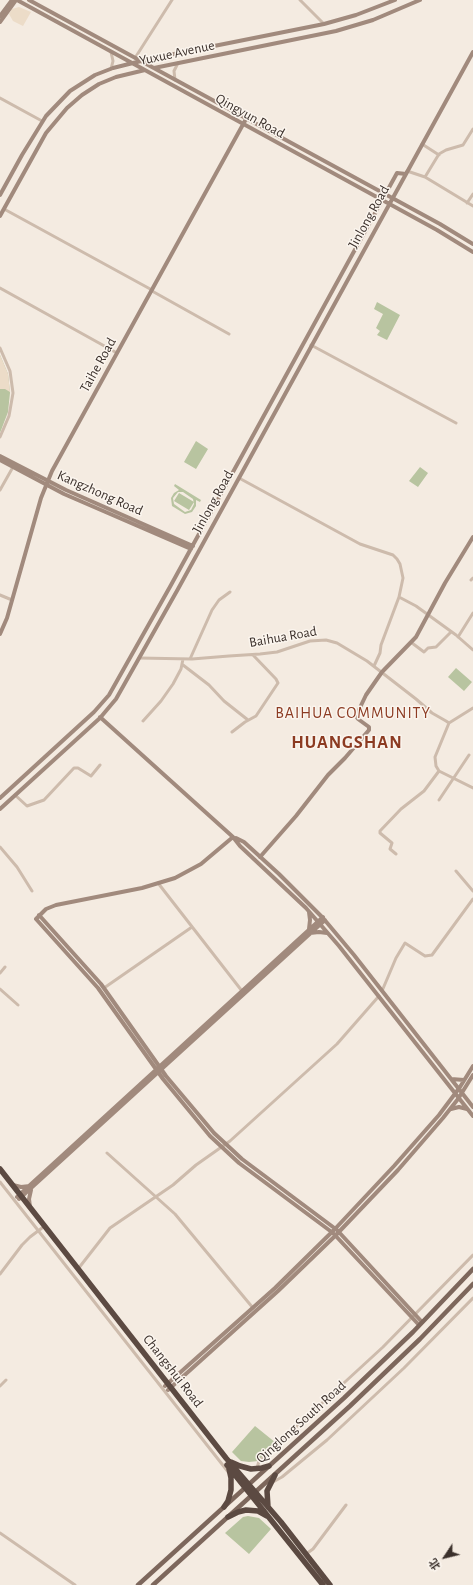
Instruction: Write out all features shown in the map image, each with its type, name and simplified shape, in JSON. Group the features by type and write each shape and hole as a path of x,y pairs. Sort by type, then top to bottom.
{"highway":[{"name":"Changshui Road","path":"0,1169 13,1185 40,1229 168,1386"},
{"name":"Changshui Road","path":"0,1174 30,1207 226,1461 254,1494 323,1585"},
{"path":"224,1507 230,1494 231,1476 226,1461"},
{"path":"226,1461 244,1467 257,1469 269,1466"},
{"path":"268,1507 267,1494 269,1484 275,1474"},
{"name":"Changshui Road","path":"254,1494 268,1507 330,1585"},
{"path":"228,1517 238,1512 250,1510 262,1513 272,1519"}],"main road":[{"path":"0,16 12,0"},
{"path":"0,22 16,0"},
{"name":"Qingyun Road","path":"16,0 437,230 473,252"},
{"name":"Qingyun Road","path":"29,0 440,224 473,244"},
{"name":"Yuxue Avenue","path":"0,195 42,121 60,101 76,87 111,68 324,24 356,15 395,0"},
{"name":"Yuxue Avenue","path":"0,216 46,133 66,108 99,84 116,77 144,70 331,32 373,20 420,0"},
{"name":"Jinlong Road","path":"0,809 100,717 116,699 473,52"},
{"name":"Taihe Road","path":"0,634 12,600 47,483 246,119"},
{"name":"Jinlong Road","path":"0,798 98,708 109,695 397,173 406,173"},
{"name":"Kangzhong Road","path":"0,456 47,483"},
{"name":"Kangzhong Road","path":"0,460 47,483 192,547"},
{"path":"260,857 296,816 328,775 369,730 369,727 358,719 356,714 369,690 382,672 416,638 445,583 473,537"},
{"path":"100,717 233,837 240,846 308,910 329,934 473,1116"},
{"path":"233,837 244,842 298,891 324,919 473,1107"},
{"path":"38,917 46,909 56,905 175,878 196,867 233,837"},
{"path":"308,910 310,920 309,932"},
{"path":"38,917 104,988 159,1070"},
{"path":"38,917 98,987 159,1070 223,1146 242,1159 335,1232 421,1324"},
{"path":"159,1070 242,991 324,919"},
{"path":"20,1197 309,932 329,934"},
{"path":"168,1386 278,1292 335,1232 451,1100 473,1066"},
{"path":"168,1386 335,1232 398,1170 449,1111 473,1075"},
{"path":"451,1079 464,1080"},
{"path":"449,1086 451,1100"},
{"path":"466,1086 469,1102"},
{"path":"449,1111 459,1107 467,1109"},
{"path":"13,1185 31,1187"},
{"path":"30,1207 29,1196 31,1187"},
{"name":"Qinglong South Road","path":"138,1585 344,1398 421,1324 473,1269"},
{"name":"Qinglong South Road","path":"153,1585 378,1379 473,1284"}],"street":[{"path":"136,58 172,0"},
{"path":"300,0 324,24"},
{"path":"111,52 113,59 111,68"},
{"path":"175,80 174,69 180,62"},
{"path":"0,98 42,121"},
{"path":"425,177 439,155 446,150 463,144 473,129"},
{"path":"422,144 439,155"},
{"path":"406,173 425,177 473,206"},
{"path":"467,203 473,194"},
{"path":"4,209 229,334"},
{"path":"0,288 117,353"},
{"path":"311,345 456,423"},
{"path":"0,348 10,371 13,393 9,416 0,437"},
{"path":"0,490 13,467"},
{"path":"239,478 360,544 393,555 400,564 403,578 399,597 374,666"},
{"path":"190,659 212,610 219,600 230,592"},
{"path":"0,595 12,600"},
{"path":"399,597 416,606 473,650"},
{"path":"458,637 473,613"},
{"path":"468,622 473,623"},
{"path":"412,643 424,652 428,648 436,647 451,632"},
{"name":"Baihua Road","path":"139,658 190,659 253,655 277,652 310,641 323,640 336,643 374,666 432,713 449,722"},
{"path":"232,732 258,714 278,682 253,655"},
{"path":"143,721 165,696 183,665 184,659"},
{"path":"183,665 209,685 224,701 248,720"},
{"path":"473,708 449,722 435,757 435,764 439,771 473,788"},
{"path":"439,800 469,755"},
{"path":"15,795 27,806 44,800 74,768 78,768 91,776 100,765"},
{"path":"396,854 390,848 392,844 380,833 380,831 402,809 424,791 439,771"},
{"path":"0,847 17,867 32,891"},
{"path":"456,871 473,891"},
{"path":"158,883 242,991"},
{"path":"382,991 396,958 405,943 425,956 432,955 473,899"},
{"path":"104,988 192,927"},
{"path":"0,973 5,967"},
{"path":"0,989 18,1005"},
{"path":"78,1269 110,1228 173,1185 200,1162 223,1146 337,1044 378,996"},
{"path":"107,1153 156,1196 187,1227 253,1308"},
{"path":"0,1182 40,1229 231,1476"},
{"path":"0,1274 30,1236 40,1229"},
{"path":"257,1469 260,1462 337,1391 414,1316 473,1255"},
{"path":"269,1484 282,1477 327,1440 399,1373 473,1298"},
{"path":"0,1386 6,1380"},
{"path":"306,1554 313,1549 346,1505"},
{"path":"0,1533 75,1585"}],"green space":[{"path":"377,302 400,315 387,340 377,335 380,331 376,328 383,314 374,309"},
{"path":"0,355 8,374 10,393 8,412 0,433"},
{"path":"196,441 208,449 196,469 184,462"},
{"path":"420,467 428,473 418,487 409,481"},
{"path":"175,484 201,500 200,502 196,500 196,506 192,512 185,514 172,506 171,498 174,493 179,490 174,486","holes":["178,492 183,492 193,499 194,504 191,510 185,512 174,504 173,498"]},
{"path":"179,493 194,502 189,510 174,501"},
{"path":"456,668 472,682 464,691 448,677"},
{"path":"255,1426 276,1443 258,1461 241,1461 232,1452"},
{"path":"248,1516 259,1518 271,1529 249,1554 225,1533 243,1517"}],"shaded area":[{"path":"19,7 31,12 23,26 13,21 9,14 12,9"},
{"path":"0,355 8,374 10,392 5,389 0,389"}],"district":[{"name":"BAIHUA COMMUNITY","path":"353,713"},
{"name":"HUANGSHAN","path":"347,743"}]}
